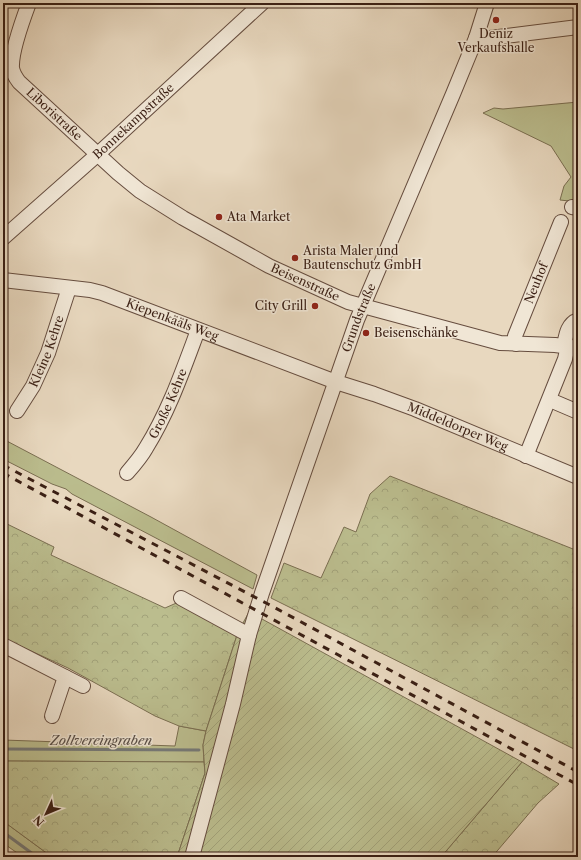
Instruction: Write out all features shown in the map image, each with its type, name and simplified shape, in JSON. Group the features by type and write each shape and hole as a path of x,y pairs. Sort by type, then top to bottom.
{"street":[{"name":"Liboristraße","path":"29,3 20,29 12,63 12,70 19,82 98,154"},
{"name":"Bonnekampstraße","path":"3,238 98,154 262,3"},
{"name":"Grundstraße","path":"192,857 233,704 249,634 262,593 357,320 476,38 487,3"},
{"path":"476,38 490,38 578,27"},
{"name":"Beisenstraße","path":"98,154 140,191 183,218 269,266 348,302 500,343 570,347"},
{"name":"Neuhof","path":"516,344 515,336 561,222"},
{"name":"Kiepenkääls Weg","path":"3,280 90,290 102,293 336,382"},
{"name":"Kleine Kehre","path":"17,411 33,386 48,354 69,288"},
{"path":"526,456 550,400 570,347 569,326 572,322 578,320"},
{"name":"Große Kehre","path":"127,473 146,450 159,426 182,375 198,330"},
{"name":"Middeldorper Weg","path":"336,382 415,409 578,477"},
{"path":"550,400 578,412"},
{"path":"181,598 249,634"},
{"path":"3,645 83,686"},
{"path":"52,716 65,677"}],"green space":[{"path":"578,102 578,202 560,200 564,186 571,177 551,146 483,113 494,108 503,109"},
{"path":"3,439 257,575 253,589 72,494 66,489 52,484 3,459"},
{"path":"390,476 578,551 578,751 271,598 284,563 321,578 344,527 356,532 370,494"},
{"path":"3,522 54,547 51,555 165,608 181,601 238,632 206,731 179,726 155,716 68,668 3,638"},
{"path":"249,612 522,762 441,857 177,857 205,773 203,745 206,731 238,632"},
{"path":"179,726 206,731 203,745 204,762 3,761 3,740 175,746"},
{"path":"3,761 204,762 205,773 177,857 52,857 3,821"},
{"path":"522,762 559,784 538,803 492,857 441,857"},
{"path":"3,821 52,857 23,857 3,843"}],"waterway":[{"name":"Zollvereingraben","path":"3,749 199,750"},
{"name":"Zollvereingraben","path":"3,832 37,857"}],"railway":[{"path":"3,465 268,604 578,772"},
{"path":"3,473 578,785"}],"place":[{"name":"Deniz Verkaufshalle","path":"496,20"},
{"name":"Ata Market","path":"219,217"},
{"name":"Arista Maler und Bautenschutz GmbH","path":"295,258"},
{"name":"City Grill","path":"315,306"},
{"name":"Beisenschänke","path":"366,333"}]}
